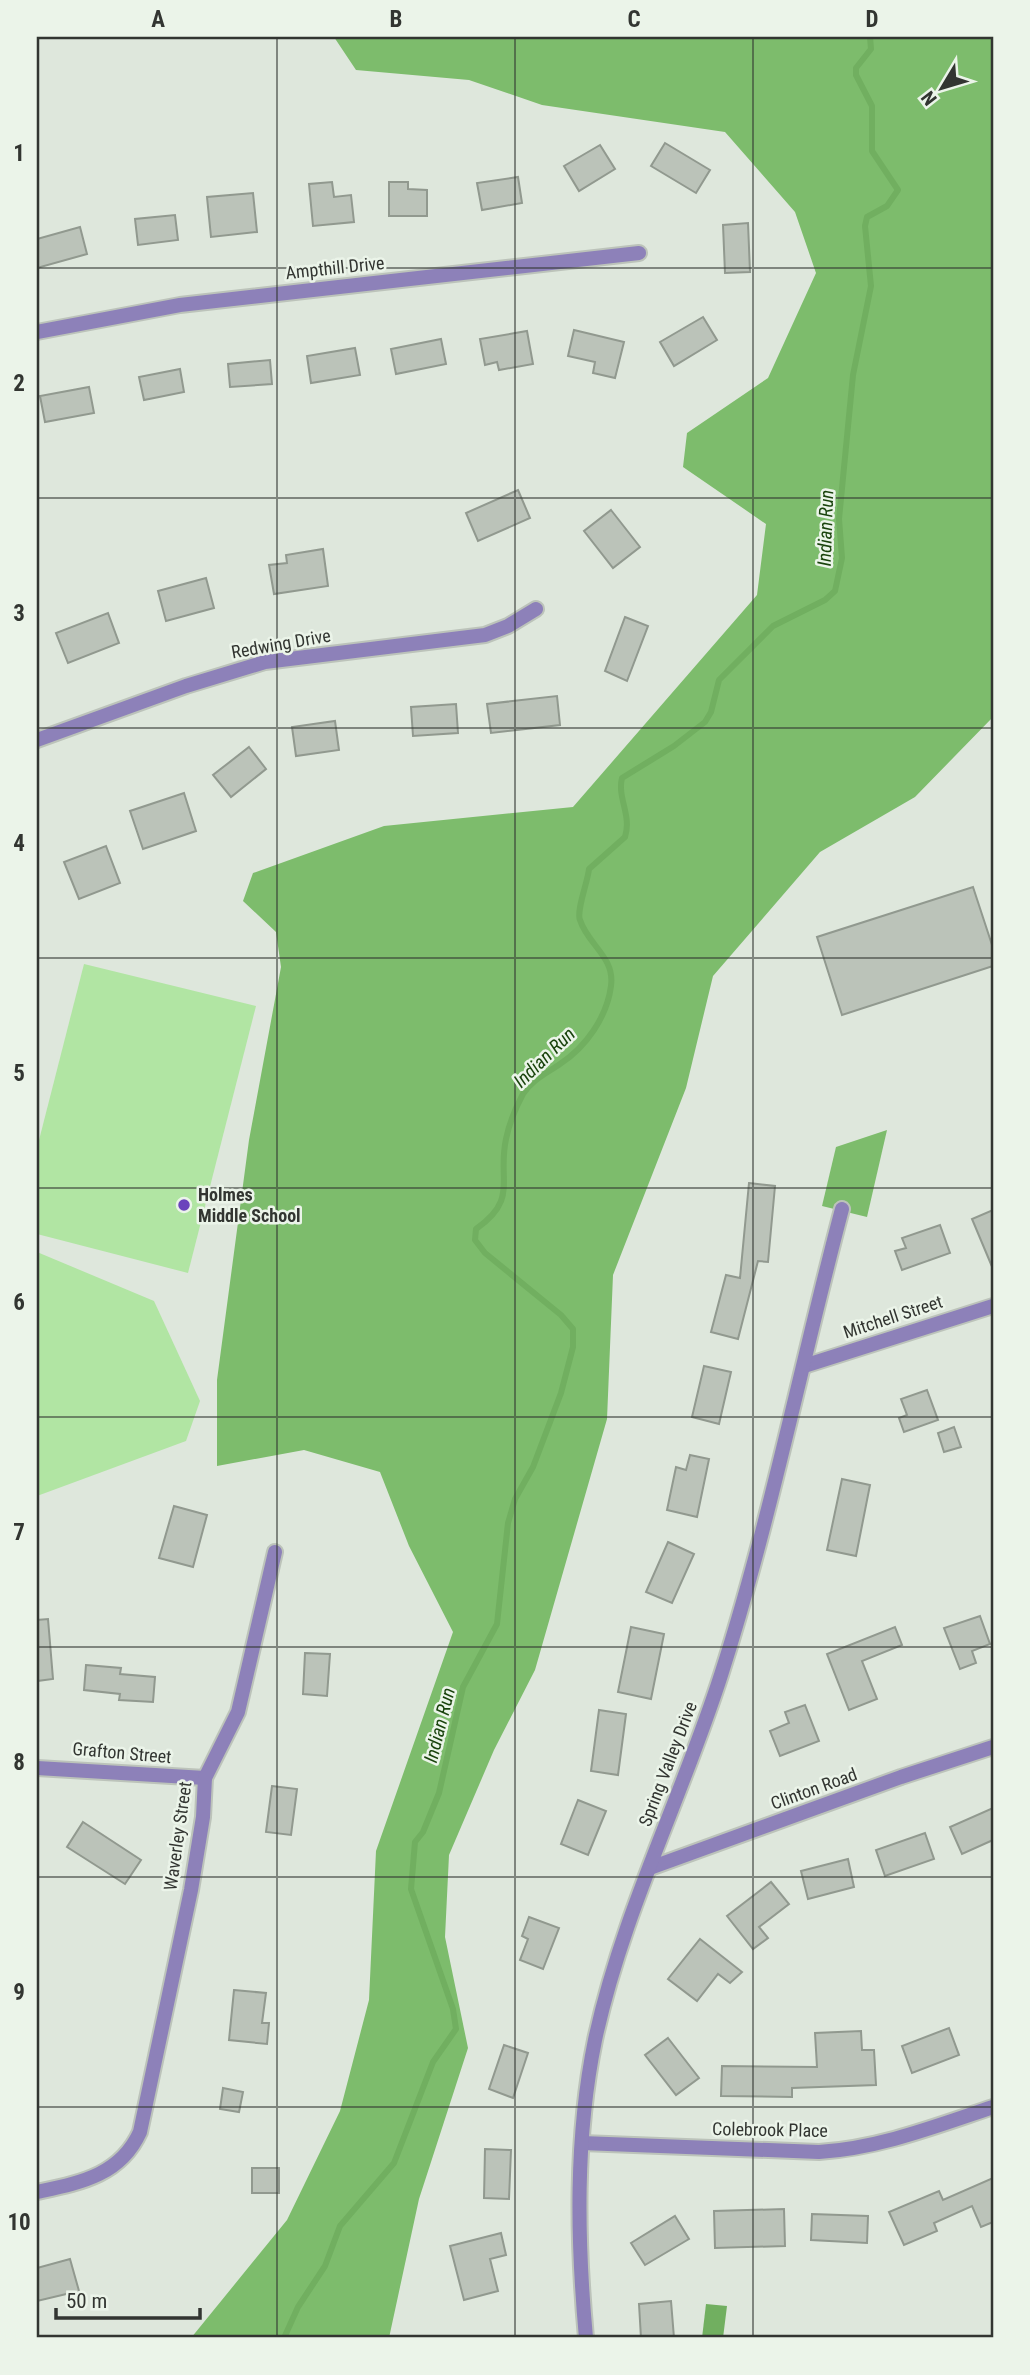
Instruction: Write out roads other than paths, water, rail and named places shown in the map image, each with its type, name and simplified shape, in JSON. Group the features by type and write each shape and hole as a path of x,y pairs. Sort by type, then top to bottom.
{"street":[{"name":"Ampthill Drive","path":"37,331 180,305 639,253"},
{"name":"Redwing Drive","path":"37,740 265,662 485,635 508,626 536,609"},
{"name":"Spring Valley Drive","path":"586,2338 580,2272 582,2143 595,2039 609,1987 721,1675 748,1586 842,1209"},
{"name":"Mitchell Street","path":"804,1366 993,1306"},
{"name":"Waverley Street","path":"37,2192 90,2180 108,2171 124,2158 140,2132 191,1889 203,1817 205,1778 238,1712 275,1552"},
{"name":"Clinton Road","path":"650,1868 901,1777 993,1747"},
{"name":"Grafton Street","path":"37,1768 205,1778"},
{"name":"Colebrook Place","path":"582,2143 818,2152 845,2150 882,2144 993,2107"}],"waterway":[{"name":"Indian Run","path":"284,2338 298,2307 325,2266 340,2226 394,2163 433,2062 456,2029 453,2009 411,1889 415,1842 423,1832 439,1793 463,1687 497,1624 508,1523 515,1499 533,1467 561,1393 573,1347 573,1329 561,1315 485,1253 475,1240 476,1229 498,1208 502,1198 506,1139 523,1094 535,1081 569,1057 587,1040 600,1020 609,998 609,967 584,929 579,916 589,869 625,837 627,821 621,793 622,778 674,746 705,722 711,712 719,680 773,626 825,600 835,591 842,558 839,519 853,375 871,286 865,226 867,217 887,206 898,190 872,151 872,106 856,75 856,68 871,49 870,37"}],"place":[{"name":"Holmes Middle School","path":"184,1205"}]}
